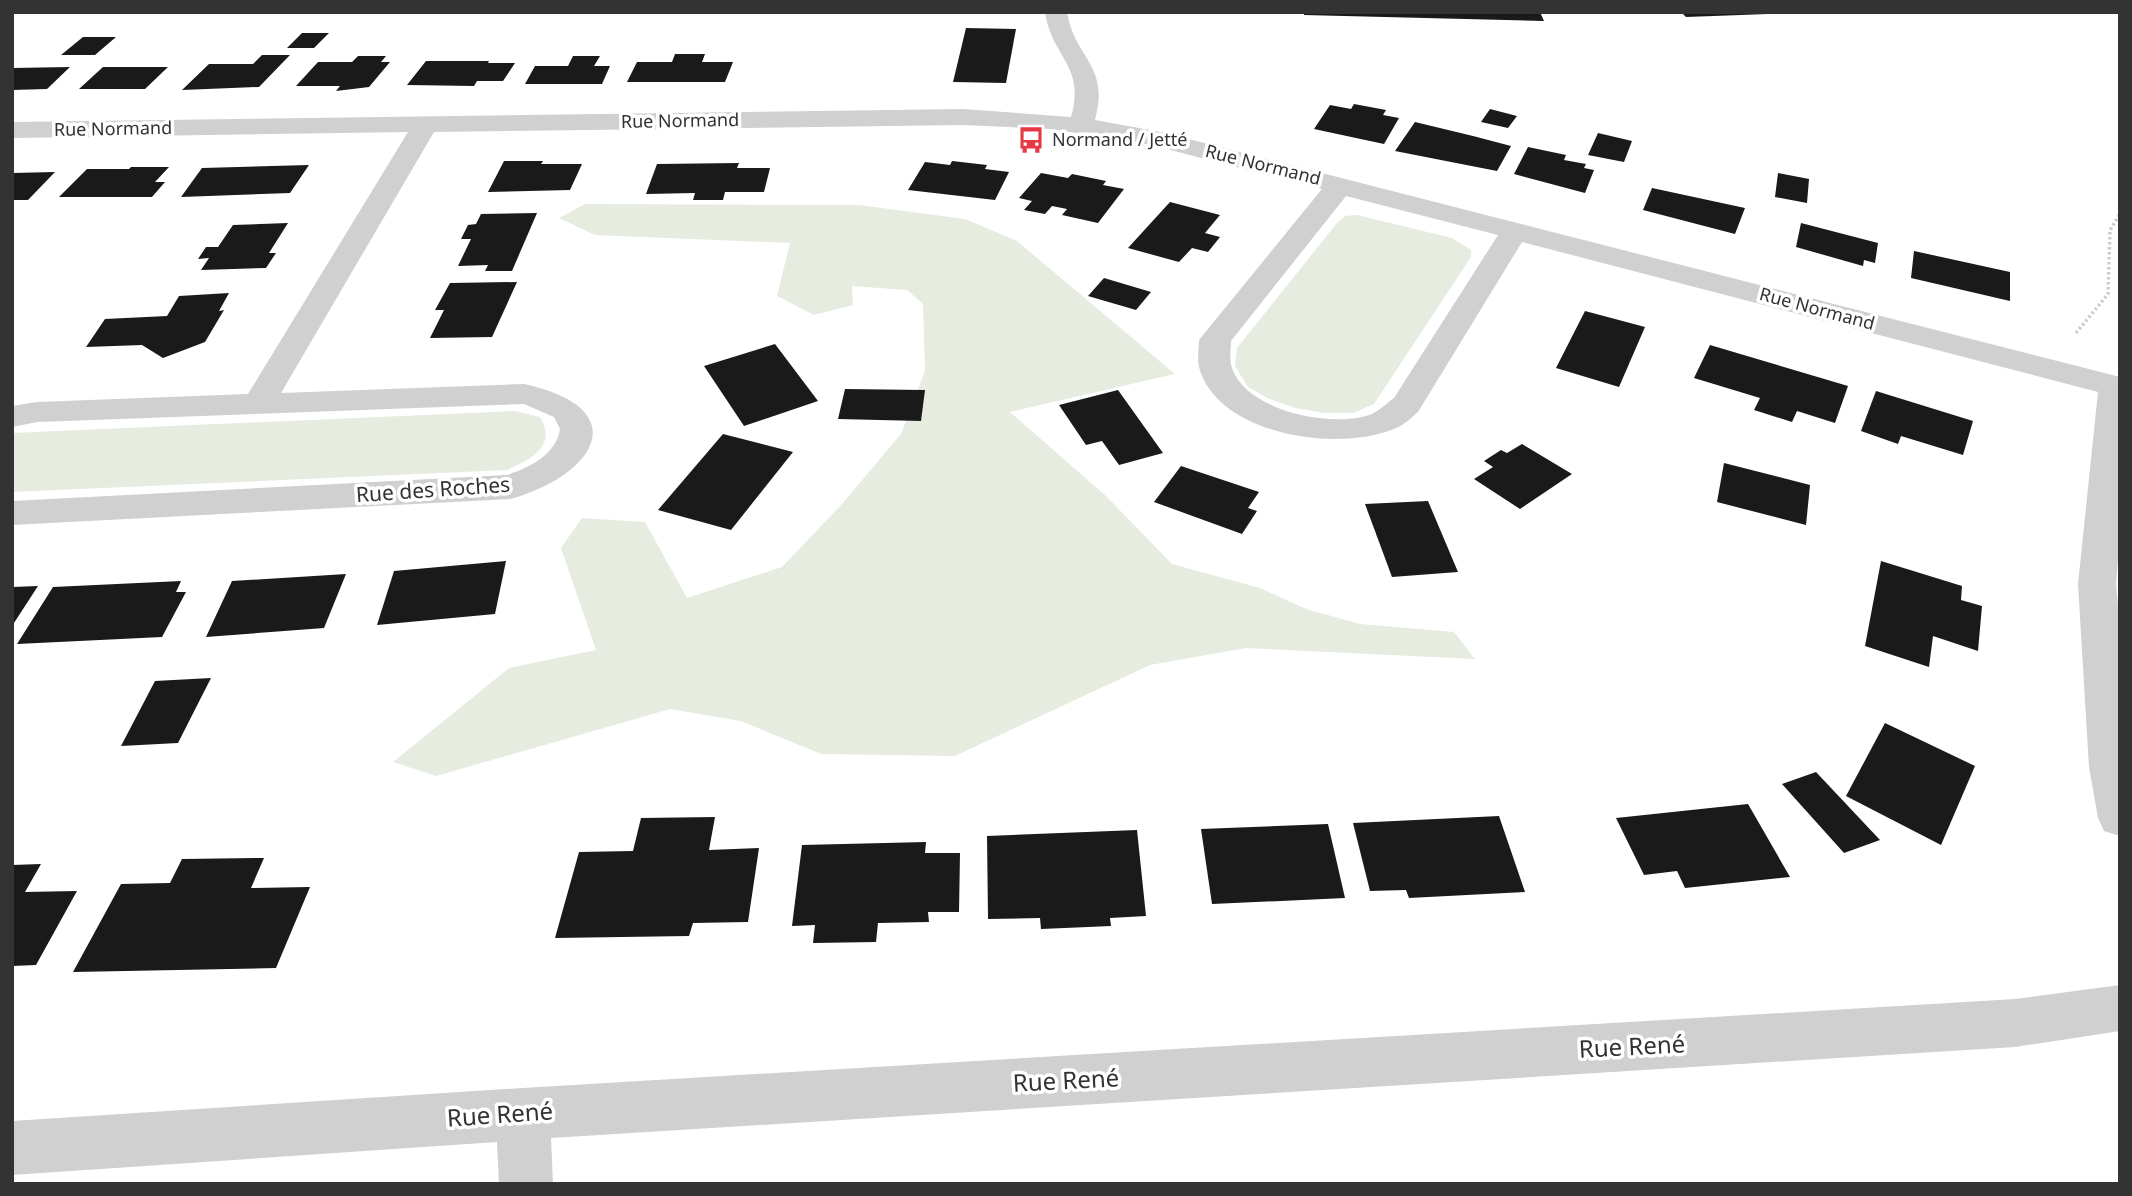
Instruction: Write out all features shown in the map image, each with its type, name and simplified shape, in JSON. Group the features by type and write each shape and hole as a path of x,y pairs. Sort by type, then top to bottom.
{"street":[{"path":"1056,12 1058,31 1083,69 1088,89 1081,124"},
{"name":"Rue Normand","path":"12,130 963,117 1081,124 1152,137 2118,387"},
{"path":"258,404 425,125"},
{"name":"Rue Normand","path":"1340,185 1215,340 1211,354 1213,368 1234,397 1252,409 1301,426 1358,427 1384,421 1406,405 1515,230"},
{"path":"2118,387 2097,584 2111,767 2120,818"},
{"name":"Rue des Roches","path":"12,417 37,412 524,394 559,403 570,412 576,424 575,438 568,453 553,467 510,488 12,513"},
{"name":"Rue René","path":"12,1148 523,1114 2015,1023 2120,1008"},
{"path":"523,1114 526,1184"}],"path":[{"path":"2047,369 2108,294 2110,230 2120,214"}],"shaded area":[{"path":"585,204 859,205 965,219 1017,241 1175,374 1010,412 1106,496 1172,564 1260,588 1306,609 1360,624 1454,632 1475,659 1246,648 1150,665 955,756 821,754 741,721 670,709 436,776 393,762 509,668 596,650 561,548 582,518 645,522 687,598 782,567 842,504 901,434 925,371 923,304 907,290 852,286 853,305 814,315 777,296 790,243 595,235 559,218"},
{"path":"1357,215 1452,238 1471,250 1471,257 1374,404 1353,413 1324,413 1269,399 1248,387 1235,366 1237,348 1337,223 1345,216"},
{"path":"515,411 540,417 546,436 539,451 507,470 12,492 12,433"}],"building":[{"path":"1304,12 1540,12 1544,21 1304,15"},
{"path":"1681,12 1767,12 1768,14 1686,17"},
{"path":"966,28 1016,29 1006,83 953,82"},
{"path":"302,33 329,33 314,48 287,48"},
{"path":"83,37 116,37 95,55 61,55"},
{"path":"675,54 705,54 702,62 733,62 725,82 627,82 637,62 672,62"},
{"path":"262,55 290,55 259,87 182,90 209,64 253,64"},
{"path":"358,56 386,56 381,62 390,62 369,87 336,91 340,86 296,86 318,62 352,62"},
{"path":"573,56 600,56 594,66 610,66 602,84 525,84 535,66 568,66"},
{"path":"426,61 515,63 503,81 477,81 474,86 407,85"},
{"path":"70,67 47,89 12,90 12,68"},
{"path":"103,67 168,67 145,89 79,89"},
{"path":"1354,104 1386,110 1383,115 1399,118 1384,144 1314,129 1330,105 1351,109"},
{"path":"1490,109 1517,116 1508,128 1481,122"},
{"path":"1415,122 1511,146 1497,171 1395,151"},
{"path":"1598,133 1632,141 1624,162 1588,155"},
{"path":"1528,147 1566,155 1564,160 1586,164 1584,168 1594,170 1585,193 1514,174"},
{"path":"504,161 582,164 570,190 488,192"},
{"path":"952,161 987,165 985,169 1009,172 995,200 908,190 925,162 950,165"},
{"path":"739,163 737,168 770,168 764,192 725,192 723,200 693,200 695,193 646,194 657,164"},
{"path":"309,165 290,193 181,197 202,168"},
{"path":"169,167 155,182 165,182 152,197 59,197 87,169"},
{"path":"55,172 28,200 12,200 12,173"},
{"path":"1041,173 1068,178 1072,174 1106,181 1103,185 1124,189 1098,223 1062,215 1067,209 1052,206 1045,214 1024,210 1032,201 1019,198"},
{"path":"1778,173 1809,179 1807,203 1775,197"},
{"path":"1652,188 1745,208 1735,234 1643,210"},
{"path":"1170,202 1220,215 1205,233 1220,237 1208,252 1192,248 1179,262 1128,248"},
{"path":"537,213 512,271 485,271 488,265 458,266 471,239 461,239 468,225 476,224 481,214"},
{"path":"288,223 269,253 276,253 266,268 201,270 209,258 198,259 206,247 218,247 233,225"},
{"path":"1801,223 1878,243 1875,263 1864,260 1863,266 1796,247"},
{"path":"1914,251 2010,272 2010,301 1911,278"},
{"path":"1104,278 1151,292 1136,310 1088,296"},
{"path":"517,282 492,337 430,338 444,310 435,310 450,283"},
{"path":"229,293 219,311 224,310 205,342 163,358 142,345 86,347 105,319 167,316 179,296"},
{"path":"1585,311 1645,327 1619,387 1556,368"},
{"path":"775,344 818,401 744,426 704,366"},
{"path":"1710,345 1848,386 1835,423 1797,411 1792,422 1754,410 1760,398 1694,378"},
{"path":"845,389 925,390 921,421 838,419"},
{"path":"1118,390 1163,453 1119,465 1102,441 1086,445 1059,405"},
{"path":"1876,391 1973,421 1963,455 1901,436 1898,444 1861,431"},
{"path":"723,434 793,452 731,530 658,510"},
{"path":"1522,444 1572,474 1520,509 1474,479 1493,467 1484,461 1501,450 1507,453"},
{"path":"1724,463 1810,485 1806,525 1717,502"},
{"path":"1181,466 1259,492 1248,508 1257,511 1242,534 1154,502"},
{"path":"1428,501 1458,572 1392,577 1365,504"},
{"path":"506,561 495,614 377,625 394,571"},
{"path":"1881,561 1962,586 1961,600 1982,606 1978,651 1933,636 1929,667 1865,646"},
{"path":"346,574 324,628 206,637 232,581"},
{"path":"181,581 176,592 186,592 162,637 17,644 53,587"},
{"path":"38,586 12,626 12,587"},
{"path":"211,678 178,743 121,746 155,681"},
{"path":"1885,723 1975,766 1941,845 1846,796"},
{"path":"1816,772 1880,840 1844,853 1782,784"},
{"path":"1748,804 1790,877 1685,888 1677,871 1644,875 1616,818"},
{"path":"1499,816 1525,892 1409,898 1406,890 1370,891 1353,823"},
{"path":"715,817 709,850 759,848 748,922 693,923 689,936 555,938 579,852 633,851 641,818"},
{"path":"1328,824 1345,898 1212,904 1201,829"},
{"path":"1137,830 1146,916 1110,918 1111,926 1041,929 1040,918 988,919 987,836"},
{"path":"926,842 925,853 960,853 959,912 928,912 929,922 878,923 876,942 813,943 815,925 792,926 802,845"},
{"path":"264,858 251,888 310,887 276,968 73,972 121,884 170,883 182,859"},
{"path":"41,864 25,892 77,891 36,965 12,966 12,865"}],"place":[{"name":"Normand / Jetté","path":"1031,140"}]}
